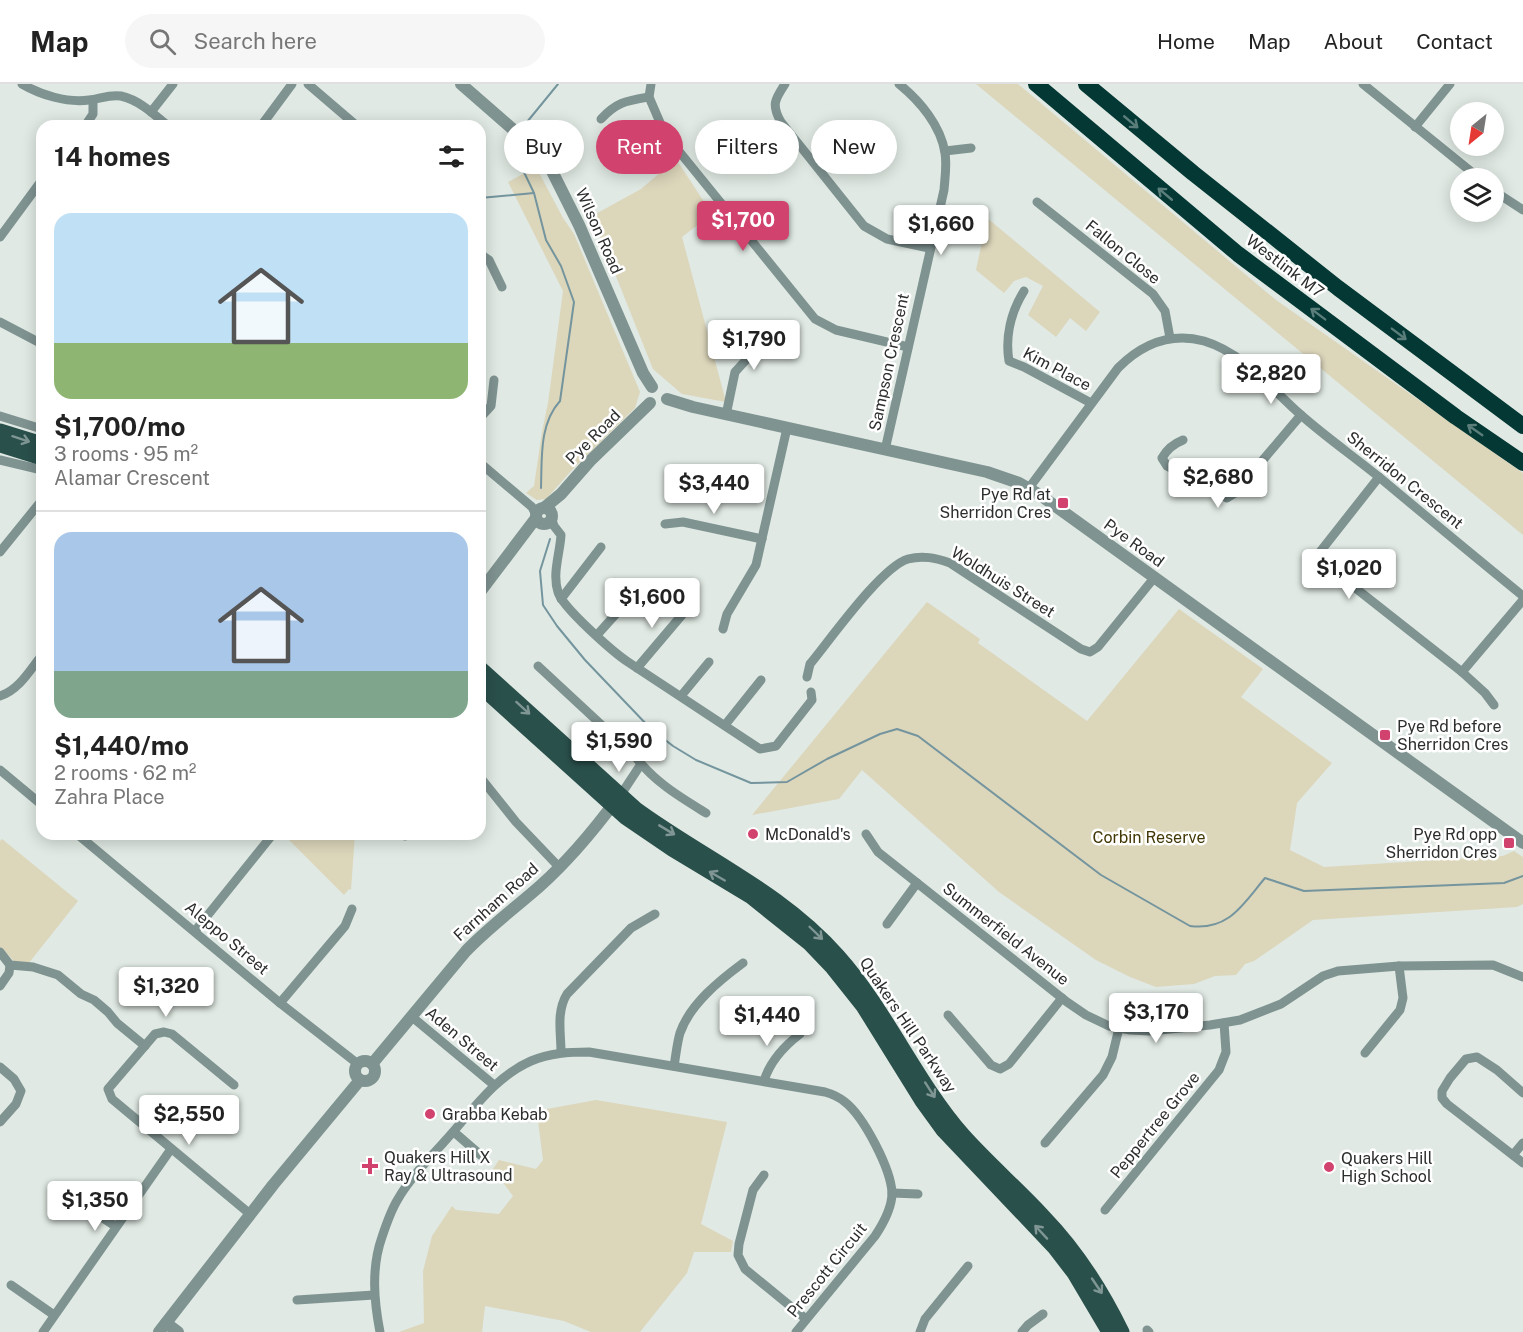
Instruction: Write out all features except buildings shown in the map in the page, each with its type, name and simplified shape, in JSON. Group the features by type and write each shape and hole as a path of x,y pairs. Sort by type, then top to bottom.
{"highway":[{"name":"Westlink M7","path":"1036,84 1238,254 1523,464"},
{"name":"Westlink M7","path":"1086,84 1193,173 1338,288 1523,426"}],"main road":[{"path":"0,431 36,442"},
{"path":"0,445 36,456"},
{"name":"Quakers Hill Parkway","path":"486,674 662,843 750,896 799,934 832,967 863,1006 922,1101 943,1130 1054,1247 1074,1273 1109,1332"},
{"name":"Quakers Hill Parkway","path":"486,691 616,801 738,873 807,924 833,950 863,986 945,1112 972,1145 1043,1216 1083,1265 1104,1295 1122,1332"}],"street":[{"path":"22,84 49,96 76,101 113,95 122,97 151,112 161,120"},
{"path":"49,96 51,84"},
{"path":"151,112 173,84"},
{"path":"265,120 292,84"},
{"path":"308,84 350,120"},
{"path":"651,84 649,97 665,134 804,308 815,318 836,330 908,347"},
{"path":"785,84 775,103 776,112 859,220 875,234 886,239 929,248"},
{"name":"Sampson Crescent","path":"885,450 944,190 946,169 945,151 929,115 899,84"},
{"path":"1363,84 1466,168"},
{"path":"1415,127 1450,84"},
{"name":"Wilson Road","path":"467,86 524,139 550,167 579,225 643,374 652,387"},
{"path":"601,119 613,106 649,97"},
{"path":"89,120 93,114 93,100"},
{"path":"945,151 971,148"},
{"path":"0,237 36,188"},
{"path":"1504,198 1522,207"},
{"name":"Fallon Close","path":"1037,202 1153,294 1165,311 1170,338"},
{"path":"486,258 502,286"},
{"name":"Kim Place","path":"1024,291 1016,304 1006,343 1009,361 1091,404"},
{"path":"0,322 36,338"},
{"path":"726,415 735,372 746,360 734,330"},
{"name":"Sherridon Crescent","path":"1029,488 1127,359 1139,350 1170,338 1189,338 1233,355 1251,368 1301,415 1523,598"},
{"path":"486,411 491,406 494,380"},
{"path":"652,387 662,388 666,393 667,399 659,406 650,403 647,394 652,387"},
{"name":"Pye Road","path":"667,399 726,415 999,475 1029,488 1521,837"},
{"name":"Pye Road","path":"486,584 525,535 590,461 650,403"},
{"path":"1183,440 1173,444 1166,451 1162,458 1167,466 1227,498 1235,493 1301,415"},
{"path":"0,416 36,427"},
{"path":"723,629 727,614 753,571 787,428"},
{"path":"0,460 36,469"},
{"path":"486,468 544,516 561,535 556,585 561,599 619,656 760,749 776,746 812,700 812,692"},
{"path":"1379,477 1316,557 1462,672 1485,693 1494,705"},
{"path":"0,552 36,507"},
{"path":"664,524 683,522 762,539"},
{"path":"561,599 601,547"},
{"name":"Woldhuis Street","path":"807,677 810,664 880,578 897,564 918,557 939,559 950,563 1091,655 1154,578"},
{"path":"597,636 633,595"},
{"path":"1462,672 1523,598"},
{"path":"637,668 687,609"},
{"path":"681,696 709,662"},
{"path":"0,696 16,688 36,663"},
{"path":"538,666 666,788 706,813"},
{"path":"725,725 761,680"},
{"name":"Farnham Road","path":"372,1064 480,935 540,886 559,867 643,767"},
{"path":"0,770 36,797"},
{"path":"486,784 516,822 559,867"},
{"name":"Summerfield Avenue","path":"866,834 878,852 1062,998 1094,1020 1119,1028 1150,1031 1240,1020 1276,1007 1328,974 1338,971 1399,966 1493,964 1523,977"},
{"name":"Aleppo Street","path":"84,840 280,1003 358,1064"},
{"path":"195,931 268,840"},
{"path":"887,924 917,884"},
{"path":"280,1003 345,926 352,909"},
{"path":"561,1052 560,1013 567,994 631,928 655,914"},
{"path":"0,952 10,965 9,973 0,986"},
{"path":"674,1066 680,1035 687,1019 711,989 743,963"},
{"path":"10,965 33,967 58,975 81,994 94,1000 145,1046"},
{"path":"1365,1053 1400,1010 1403,998 1399,966"},
{"path":"948,1015 991,1065 1000,1069 1009,1064 1062,998"},
{"name":"Aden Street","path":"411,1016 494,1085"},
{"name":"Peppertree Grove","path":"1106,1210 1219,1070 1226,1052 1224,1023"},
{"path":"1045,1143 1103,1075 1112,1057 1119,1028"},
{"path":"234,1085 172,1034 164,1032 155,1034 108,1089 112,1100 250,1214"},
{"path":"764,1082 771,1063 784,1047 800,1034"},
{"path":"380,1332 374,1295 378,1249 397,1200 411,1180 494,1085 529,1062 561,1052 589,1052 825,1092 846,1103 855,1113 879,1150 892,1193 918,1194"},
{"path":"1523,1093 1497,1070 1477,1057 1466,1059 1442,1091 1442,1098 1448,1104 1523,1163"},
{"path":"363,1061 372,1064 375,1073 373,1078 368,1081 360,1080 355,1072 358,1064 363,1061"},
{"path":"0,1066 14,1079 21,1091 16,1104 0,1122"},
{"path":"178,1332 162,1327 250,1214 360,1080"},
{"path":"454,1132 484,1158"},
{"path":"1514,1155 1523,1143"},
{"path":"43,1332 171,1149"},
{"path":"764,1175 753,1191 738,1246 740,1259 745,1269 806,1319"},
{"name":"Prescott Circuit","path":"796,1332 874,1236 887,1212 892,1193"},
{"path":"71,1197 115,1227"},
{"path":"920,1332 925,1319 968,1266"},
{"path":"11,1285 54,1315"},
{"path":"297,1300 374,1295"},
{"path":"1022,1332 1043,1314"}],"green space":[{"path":"976,84 1018,84 1276,300 1523,473 1523,535"},
{"path":"683,170 712,214 682,237 726,402 682,394 653,369 592,216 641,189 658,174 683,174"},
{"path":"523,174 540,174 574,234 640,392 635,408 546,499 537,500 526,493 534,486 563,291 508,182"},
{"path":"987,218 1100,312 1086,331 1070,318 1056,337 1028,315 1043,286 1026,277 1014,281 1004,293 976,270"},
{"name":"Corbin Reserve","path":"927,602 980,639 978,643 1087,721 1179,609 1263,669 1241,697 1332,763 1297,803 1290,850 1324,867 1503,856 1514,851 1523,857 1523,904 1517,907 1313,920 1254,961 1245,964 1236,975 1215,976 1194,984 1156,987 1096,960 999,892 862,770 839,799 752,815"},
{"path":"2,839 78,901 28,964 15,962 0,947 0,841"},
{"path":"289,840 355,840 351,890 349,889 344,895"},
{"path":"596,1100 727,1122 701,1224 733,1241 731,1252 694,1252 687,1273 640,1332 591,1332 564,1321 485,1306 482,1332 399,1332 424,1323 423,1271 432,1236 452,1206 456,1210 499,1214 513,1196 493,1169 499,1160 536,1169 543,1160 538,1121 547,1109"}],"waterway":[{"path":"529,120 558,84"},
{"path":"525,174 534,193 546,240 561,266 574,302 560,401 548,420 543,442 541,488"},
{"path":"486,197 534,193"},
{"path":"550,539 540,571 543,605 585,660 650,728 673,746 696,760 751,783 787,782 827,759 880,734 897,729 918,736 1101,875 1190,926 1204,926 1225,920 1242,906 1265,878 1304,891 1504,883 1523,876"}],"place":[{"name":"Pye Rd at Sherridon Cres","path":"1063,503"},
{"name":"Pye Rd before Sherridon Cres","path":"1385,735"},
{"name":"McDonald's","path":"753,834"},
{"name":"Pye Rd opp Sherridon Cres","path":"1509,843"},
{"name":"Grabba Kebab","path":"430,1114"},
{"name":"Quakers Hill X Ray & Ultrasound","path":"370,1166"},
{"name":"Quakers Hill High School","path":"1329,1167"}]}
